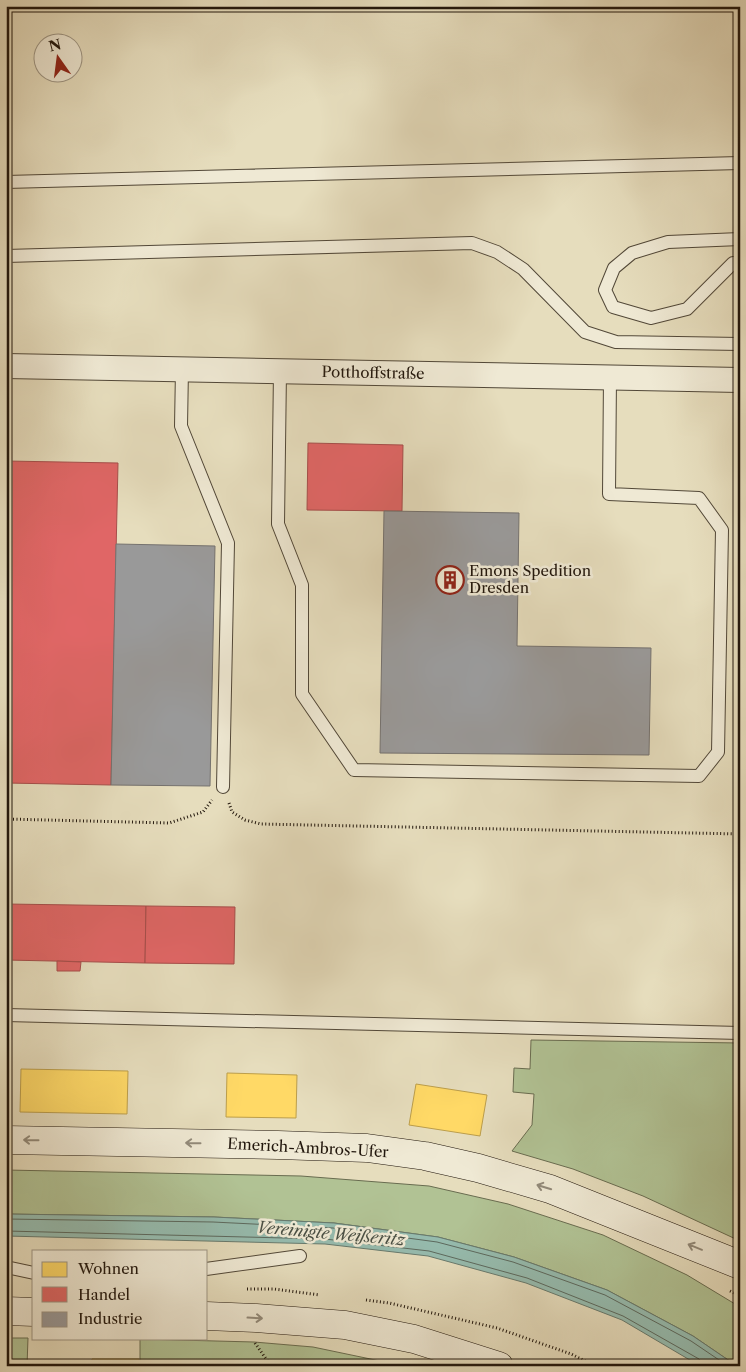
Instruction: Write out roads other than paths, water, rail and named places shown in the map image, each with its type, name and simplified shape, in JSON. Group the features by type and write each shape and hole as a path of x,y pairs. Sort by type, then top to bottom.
{"main road":[{"name":"Emerich-Ambros-Ufer","path":"6,1140 268,1144 358,1148 425,1156 478,1168 550,1189 740,1265"},
{"path":"6,1311 32,1312"},
{"path":"208,1316 345,1325 414,1339 498,1366"}],"street":[{"name":"Potthoffstraße","path":"6,366 740,380"}],"lane":[{"path":"6,182 740,163"},
{"path":"740,238 668,242 632,253 614,268 605,290 613,307 651,318 687,309 733,263 740,263"},
{"path":"6,256 472,243 497,252 523,269 585,332 616,342 740,344"},
{"path":"182,370 181,426 228,543 223,787"},
{"path":"280,371 278,524 302,585 302,694 354,770 699,776 718,752 722,530 699,498 609,494 610,377"},
{"path":"6,1015 740,1033"},
{"path":"208,1269 300,1256"},
{"path":"6,1267 32,1272"}],"water":[{"name":"Vereinigte Weißeritz","path":"6,1214 214,1217 334,1223 438,1237 514,1257 607,1290 693,1336 737,1366 700,1366 622,1320 526,1283 428,1256 325,1244 6,1236"}],"place":[{"name":"Emons Spedition Dresden","path":"450,580"}]}
